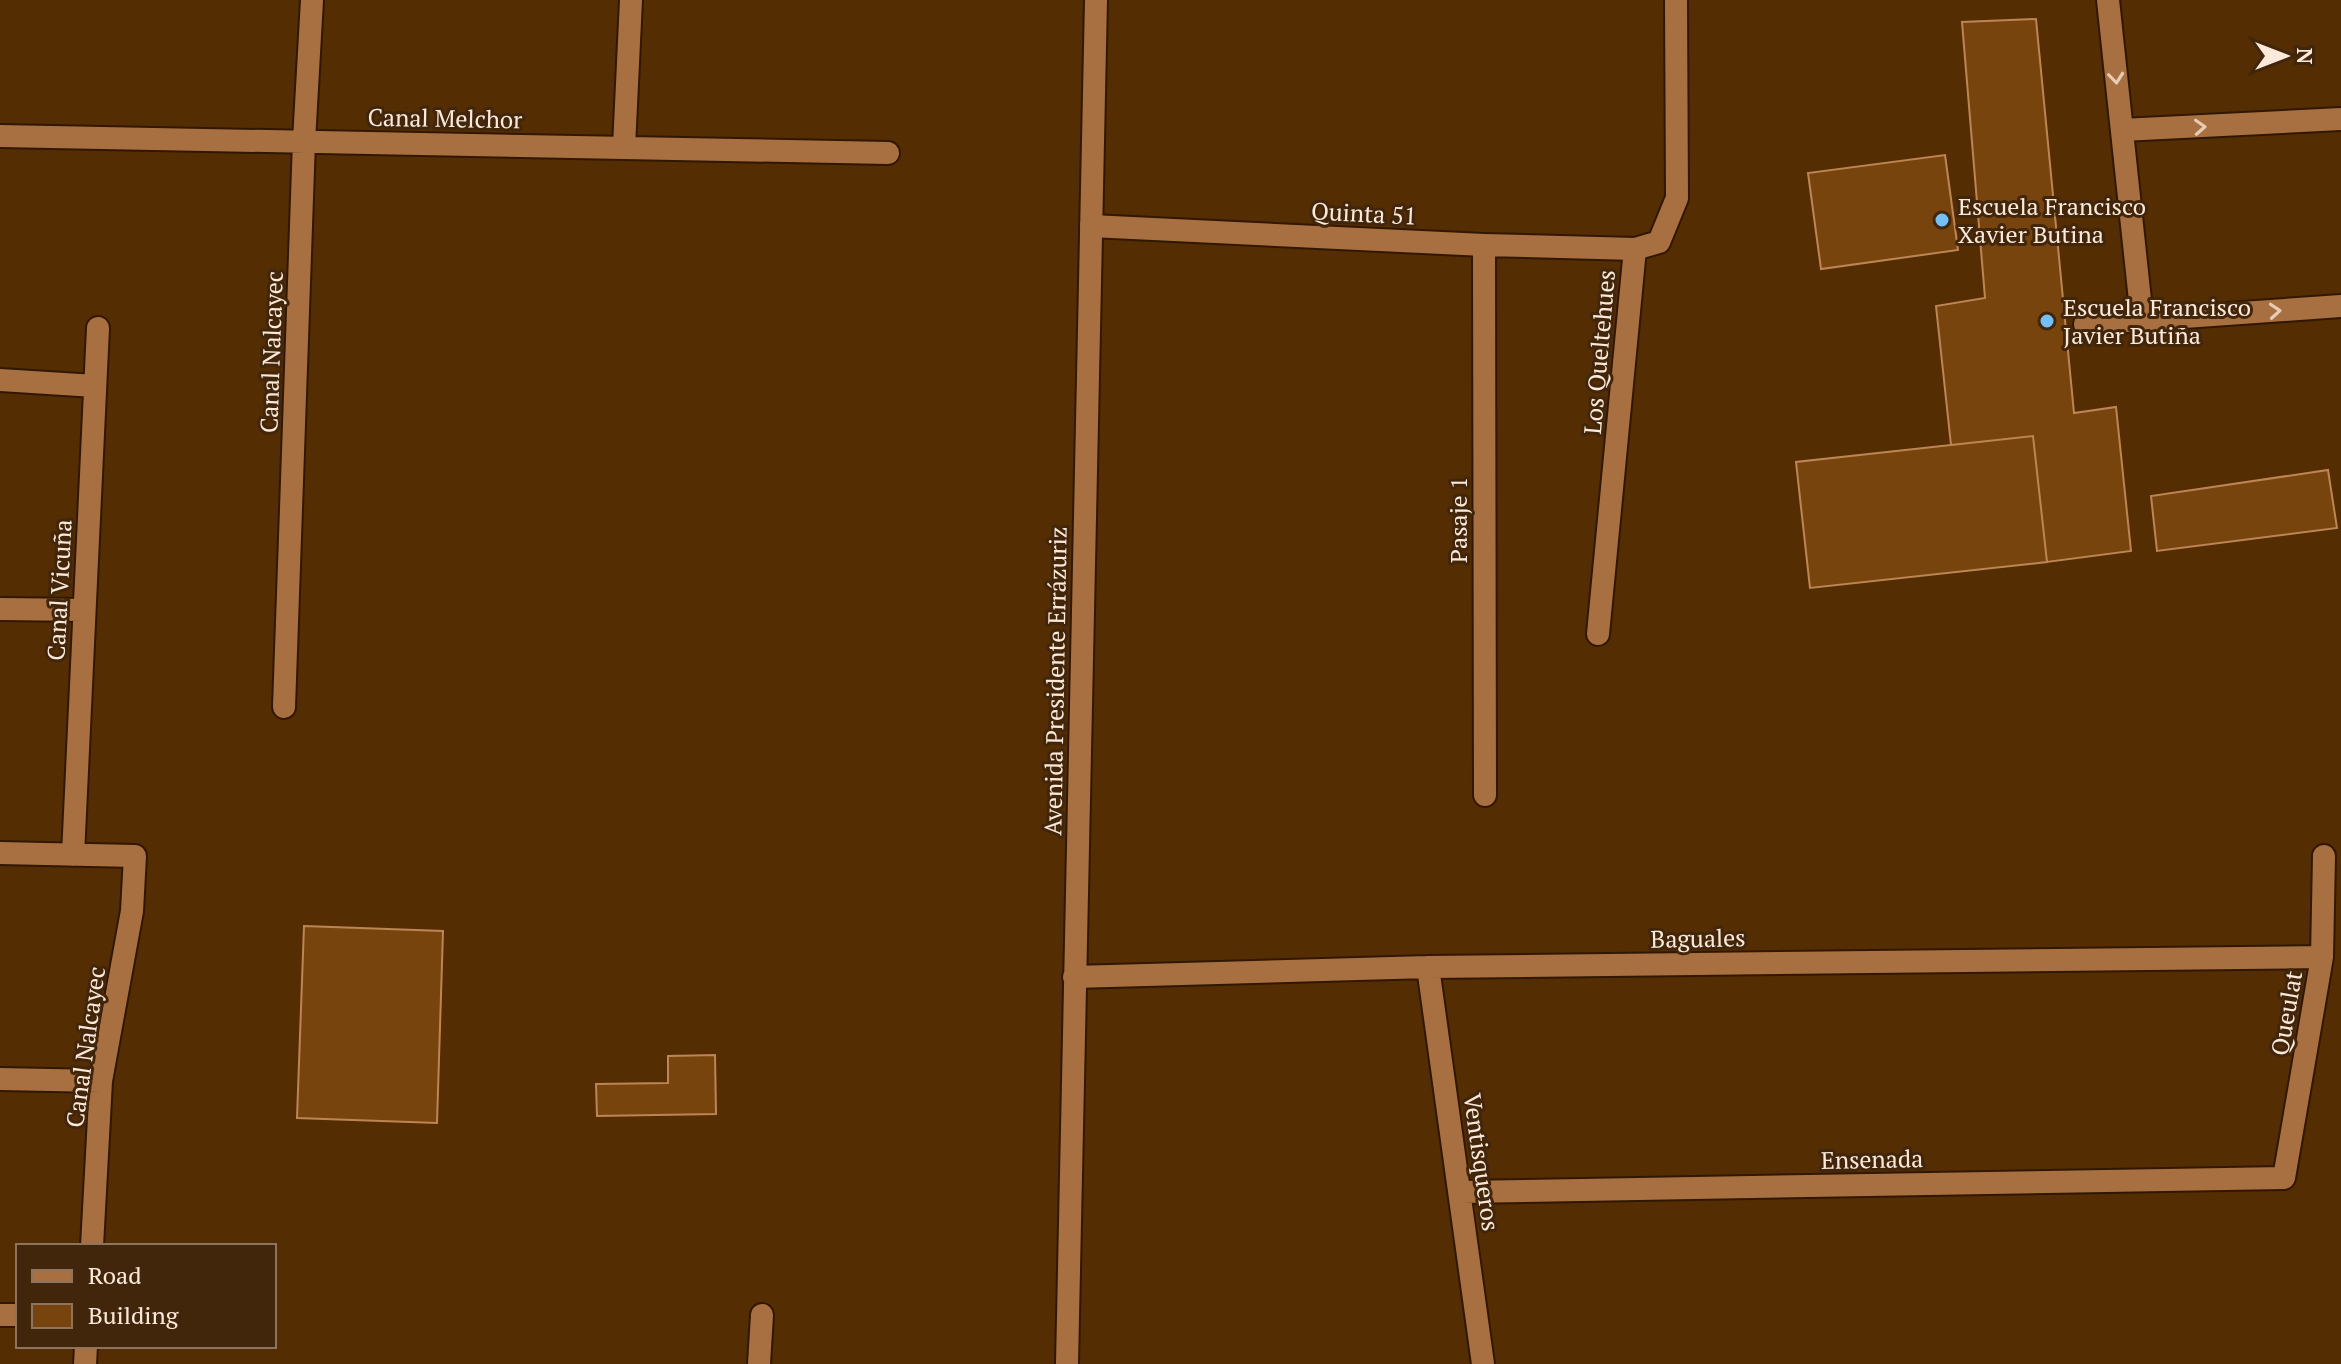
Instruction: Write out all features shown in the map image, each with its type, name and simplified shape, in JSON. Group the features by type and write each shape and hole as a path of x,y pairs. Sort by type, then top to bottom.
{"street":[{"name":"Canal Nalcayec","path":"284,707 304,141 312,0"},
{"path":"624,147 631,0"},
{"name":"Avenida Presidente Errázuriz","path":"1067,1364 1096,0"},
{"name":"Los Queltehues","path":"1598,634 1635,249 1659,242 1677,198 1676,0"},
{"path":"2108,0 2142,319"},
{"path":"2122,130 2341,119"},
{"name":"Canal Melchor","path":"0,136 888,153"},
{"name":"Quinta 51","path":"1091,226 1635,249"},
{"name":"Pasaje 1","path":"1484,245 1485,795"},
{"path":"2085,324 2341,306"},
{"name":"Canal Vicuña","path":"73,855 98,328"},
{"path":"0,380 95,386"},
{"path":"0,609 84,610"},
{"path":"0,853 73,855"},
{"name":"Canal Nalcayec","path":"73,855 135,856 132,911 101,1081 92,1244"},
{"name":"Queulat","path":"2284,1178 2322,957 2324,856"},
{"name":"Baguales","path":"1074,977 1428,967 2322,957"},
{"name":"Ventisqueros","path":"1428,967 1483,1364"},
{"path":"0,1079 101,1081"},
{"name":"Ensenada","path":"1460,1192 2284,1178"},
{"path":"759,1364 762,1315"}],"building":[{"path":"2036,19 2074,413 2116,407 2131,551 2047,562 2033,436 1951,445 1936,306 1985,298 1962,22"},
{"path":"1945,155 1958,250 1821,269 1808,173"},
{"path":"2033,436 2047,562 1810,588 1796,462"},
{"path":"2328,470 2337,528 2157,551 2151,496"},
{"path":"304,926 443,931 437,1123 297,1118"},
{"path":"715,1055 716,1114 597,1116 596,1084 668,1083 668,1056"}],"place":[{"name":"Escuela Francisco Xavier Butina","path":"1942,220"},
{"name":"Escuela Francisco Javier Butiña","path":"2047,321"}]}
